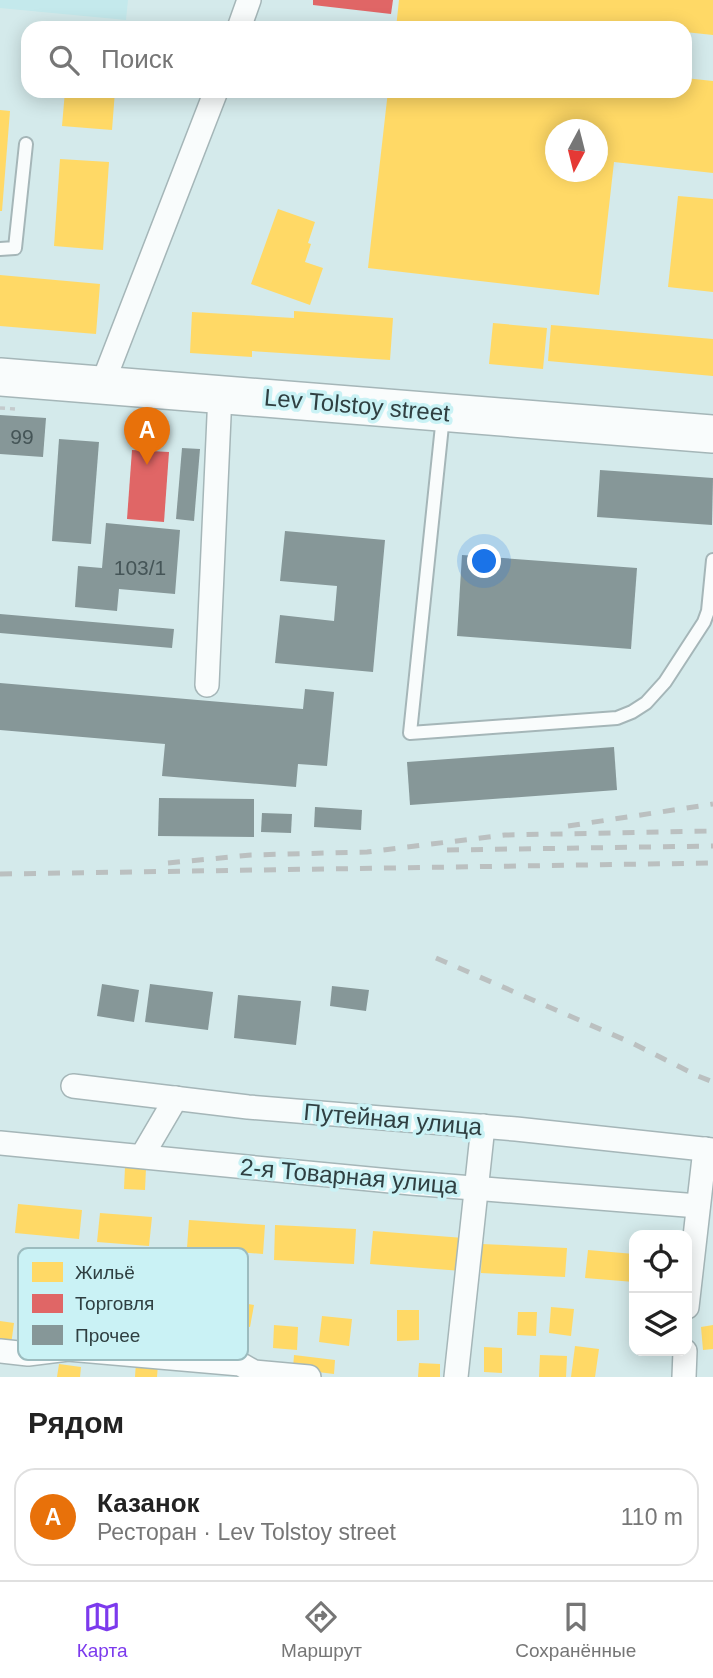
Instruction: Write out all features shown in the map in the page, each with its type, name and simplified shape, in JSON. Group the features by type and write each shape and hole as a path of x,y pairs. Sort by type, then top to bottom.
{"main road":[{"name":"Lev Tolstoy street","path":"0,377 713,434"}],"street":[{"path":"242,21 249,0"},
{"path":"102,385 213,98"},
{"path":"207,685 220,394"},
{"name":"Путейная улица","path":"73,1086 248,1107 483,1126 709,1150"},
{"path":"142,1156 176,1098"},
{"path":"456,1377 483,1126"},
{"name":"2-я Товарная улица","path":"0,1143 698,1206"},
{"path":"689,1293 698,1206 709,1150"},
{"path":"0,1351 18,1353"},
{"path":"684,1377 685,1356"},
{"path":"150,1360 225,1370 240,1364 254,1372 309,1377"}],"lane":[{"path":"0,249 15,248 26,144"},
{"path":"443,412 410,733 617,718 632,712 646,703 665,682 704,622 708,611 713,560"}],"shaded area":[{"path":"0,0 128,0 126,20 0,8"}],"building: Жильё":[{"path":"399,0 713,0 713,35 692,33 692,21 397,21"},
{"path":"692,79 713,81 713,173 614,162 599,295 368,268 387,98 692,98"},
{"path":"64,98 114,98 112,130 62,126"},
{"path":"0,110 10,111 2,211 0,211"},
{"path":"60,159 109,162 103,250 54,246"},
{"path":"678,196 713,199 713,292 668,287"},
{"path":"278,209 315,222 305,262 323,268 310,305 251,284"},
{"path":"0,275 100,284 96,334 0,326"},
{"path":"294,311 393,318 390,360 252,351 252,357 190,353 192,312 294,318"},
{"path":"493,323 547,328 543,369 489,364"},
{"path":"551,325 713,339 713,376 548,361"},
{"path":"125,1167 146,1168 145,1190 124,1189"},
{"path":"18,1204 82,1210 79,1239 15,1233"},
{"path":"100,1213 152,1217 149,1246 97,1242"},
{"path":"189,1220 265,1225 263,1254 248,1253 248,1248 187,1248"},
{"path":"275,1225 356,1229 354,1264 274,1260"},
{"path":"373,1231 464,1238 462,1271 370,1264"},
{"path":"482,1244 567,1248 565,1277 481,1273"},
{"path":"588,1250 629,1254 629,1282 585,1278"},
{"path":"248,1304 254,1305 248,1327"},
{"path":"551,1307 574,1309 571,1336 549,1333"},
{"path":"397,1310 419,1310 419,1340 397,1341"},
{"path":"518,1312 537,1312 536,1336 517,1335"},
{"path":"322,1316 352,1319 349,1346 319,1342"},
{"path":"0,1321 14,1323 11,1345 0,1344"},
{"path":"274,1325 298,1327 297,1350 273,1348"},
{"path":"713,1325 713,1349 703,1350 701,1327"},
{"path":"575,1346 599,1349 595,1377 571,1377"},
{"path":"484,1347 502,1348 502,1373 484,1372"},
{"path":"294,1355 335,1360 334,1374 293,1369"},
{"path":"540,1355 567,1356 566,1377 539,1377"},
{"path":"136,1362 158,1364 157,1377 135,1377"},
{"path":"419,1363 440,1364 440,1377 418,1377"},
{"path":"59,1364 81,1367 80,1377 57,1377"}],"building: Торговля":[{"path":"313,0 393,0 391,14 313,5"},
{"path":"132,450 169,452 164,522 127,519"}],"building: Прочее":[{"path":"0,415 46,418 43,457 0,454"},
{"path":"59,439 99,442 91,544 52,541"},
{"path":"182,448 200,449 194,521 176,519"},
{"path":"600,470 713,478 712,525 597,517"},
{"path":"106,523 180,530 175,594 119,589 117,611 75,607 78,566 102,568"},
{"path":"285,531 385,540 373,672 275,663 280,615 334,621 337,586 280,581"},
{"path":"462,555 637,568 631,649 457,636"},
{"path":"0,614 174,629 172,648 0,633"},
{"path":"0,683 303,709 305,689 334,692 327,766 298,764 296,787 162,776 165,744 0,730"},
{"path":"614,747 617,790 410,805 407,762"},
{"path":"159,798 254,799 254,837 158,836"},
{"path":"315,807 362,810 361,830 314,827"},
{"path":"262,813 292,814 291,833 261,832"},
{"path":"102,984 139,990 134,1022 97,1016"},
{"path":"150,984 213,992 208,1030 145,1022"},
{"path":"332,986 369,990 366,1011 330,1006"},
{"path":"238,995 301,1001 296,1045 234,1038"}],"railway":[{"path":"568,826 713,804"},
{"path":"168,863 251,855 367,852 505,835 713,831"},
{"path":"447,850 713,846"},
{"path":"0,874 713,863"},
{"path":"436,958 632,1043 713,1082"}],"place":[{"name":"Казанок","path":"147,465"}]}
